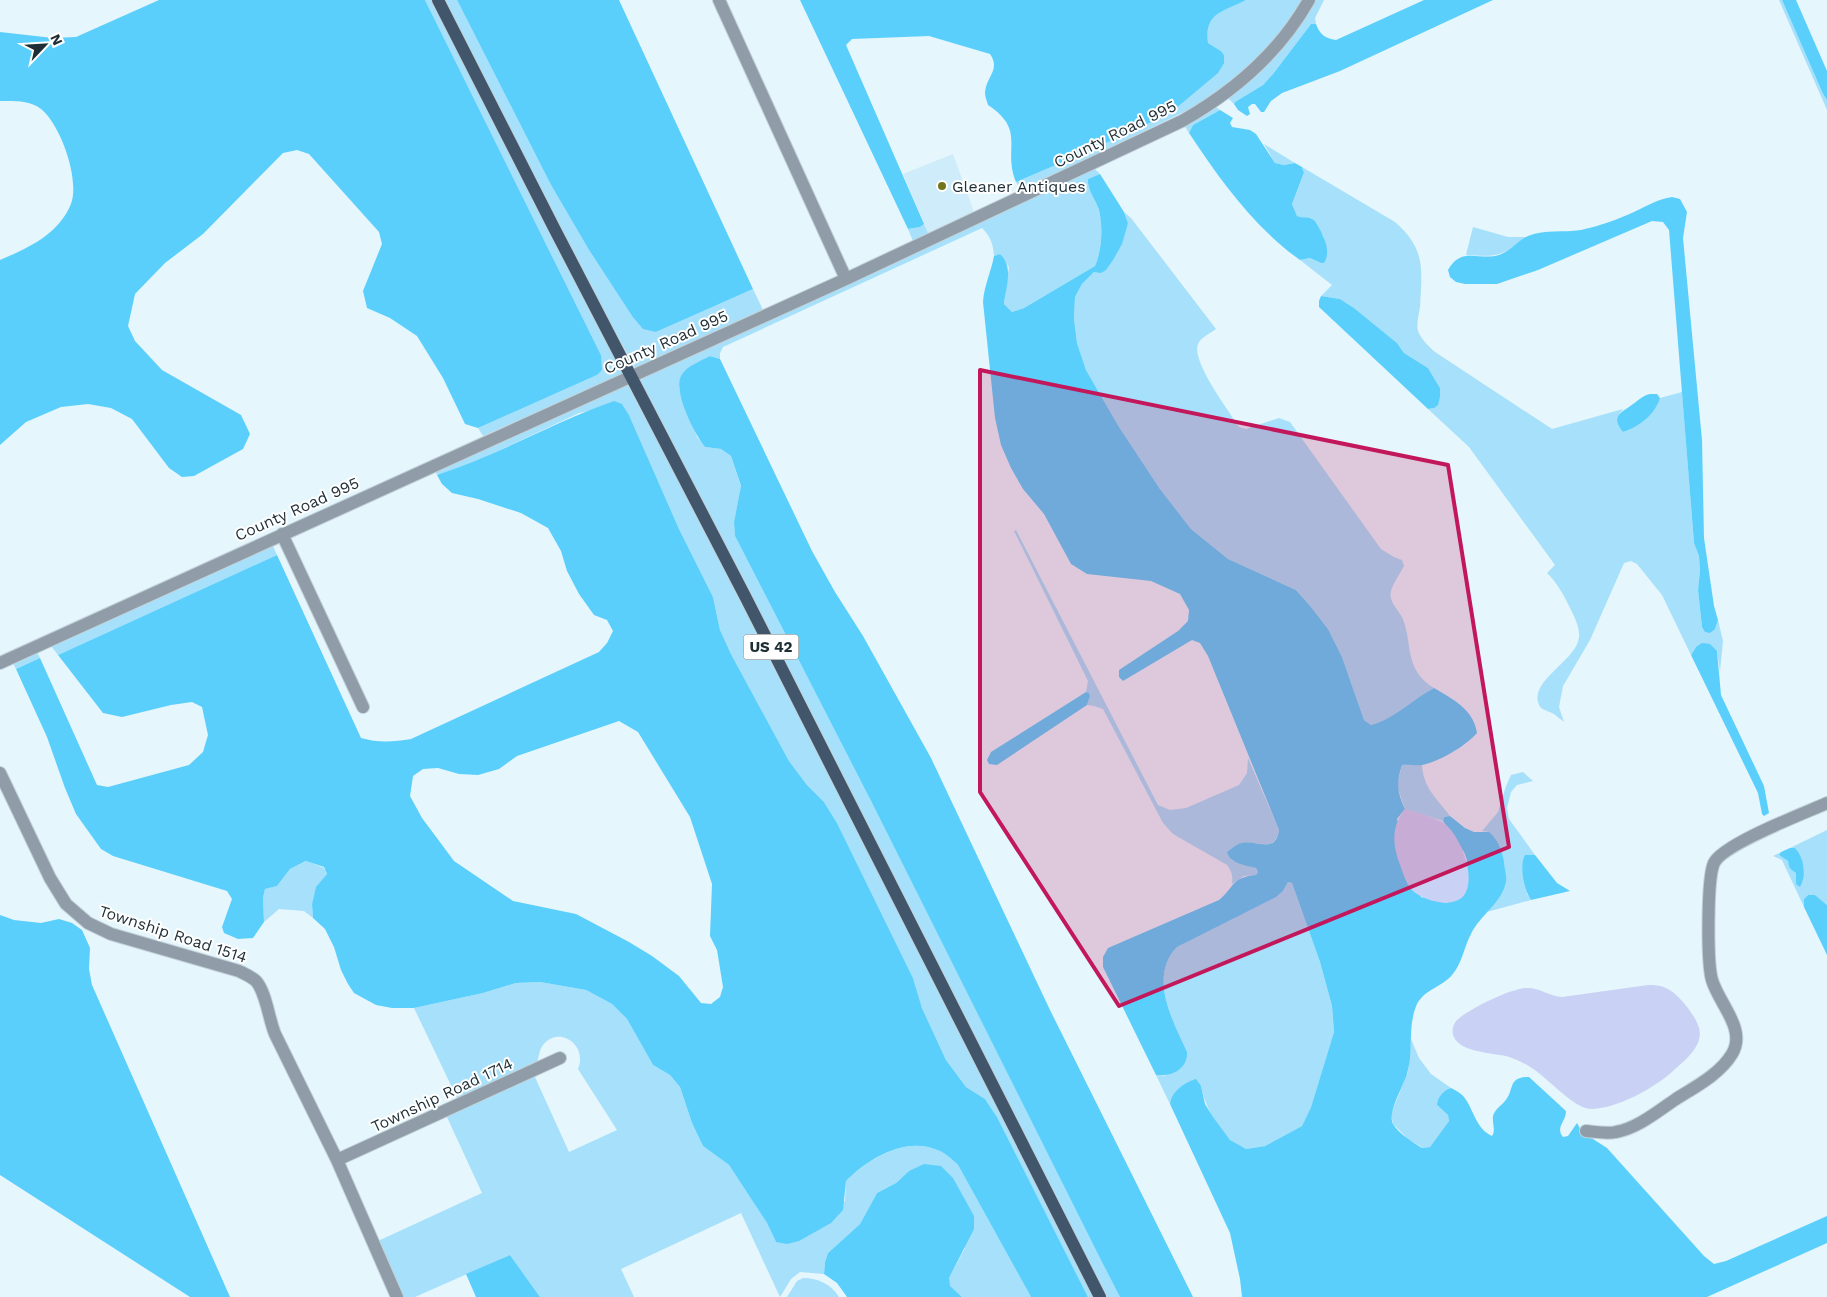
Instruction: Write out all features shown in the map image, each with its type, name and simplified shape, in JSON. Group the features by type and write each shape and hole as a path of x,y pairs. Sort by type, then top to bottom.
{"main road":[{"name":"US 42","path":"438,0 846,793 1100,1297"}],"street":[{"path":"719,0 846,279"},
{"name":"County Road 995","path":"0,663 846,279 1155,134 1201,110 1225,94 1257,68 1282,40 1309,0"},
{"path":"282,534 364,707"},
{"name":"Township Road 1514","path":"0,773 50,878 66,904 88,922 111,934 239,972 256,982 263,994 275,1034 337,1160 397,1297"},
{"path":"1586,1131 1619,1132 1639,1123 1707,1078 1732,1054 1736,1031 1717,993 1710,971 1709,936 1714,863 1728,850 1747,839 1827,803"},
{"name":"Township Road 1714","path":"337,1160 560,1058"}],"highlighted area":[{"path":"980,370 1448,465 1509,847 1119,1006 980,792"}],"shaded area":[{"path":"159,0 425,0 601,355 602,370 597,375 478,428 465,424 443,378 417,336 390,318 367,308 363,291 382,244 379,232 309,154 297,150 283,153 203,234 165,263 135,294 128,326 135,341 162,370 241,415 250,434 243,449 194,476 182,477 169,468 132,419 111,408 88,404 61,407 26,422 0,445 0,260 21,251 41,239 58,224 71,204 73,181 62,140 41,109 32,104 0,101 0,32 53,38 76,37"},
{"path":"425,0 431,0 549,233 625,373 483,436 478,428 597,375 601,355"},
{"path":"444,0 457,0 551,185 589,250 632,316 656,332 753,289 763,310 635,368 576,259"},
{"path":"457,0 619,0 753,289 656,332 643,329 632,316 589,250 551,185"},
{"path":"800,0 1246,0 1217,14 1212,19 1209,25 1208,43 1221,51 1224,55 1224,63 1218,73 1175,109 1156,120 1091,150 1016,182 1012,170 1011,140 1007,123 1000,114 988,105 985,96 986,87 994,69 990,54 929,36 852,39 846,45 924,224 920,227 908,229"},
{"path":"1246,0 1303,0 1281,33 1247,70 1196,106 1021,191 1016,182 1091,150 1156,120 1175,109 1224,55 1208,43 1209,25 1212,19 1217,14"},
{"path":"1316,0 1324,0 1315,18 1316,24 1311,24 1263,85 1234,104 1228,98 1255,76 1277,54 1297,29"},
{"path":"1424,0 1493,0 1340,71 1282,93 1271,101 1264,112 1261,112 1255,104 1252,104 1248,107 1250,114 1247,116 1238,110 1234,104 1263,85 1311,24 1316,24 1323,35 1336,40"},
{"path":"1779,0 1782,0 1827,100 1827,110"},
{"path":"1782,0 1796,0 1827,71 1827,100 1823,94"},
{"path":"1216,107 1220,110 1193,125 1189,133 1184,125"},
{"path":"1220,110 1233,118 1230,123 1232,127 1250,130 1256,134 1275,163 1284,165 1295,163 1302,167 1304,173 1292,204 1297,216 1310,218 1319,228 1327,250 1324,263 1310,258 1300,260 1283,247 1239,202 1201,151 1189,133 1193,125"},
{"path":"1264,144 1295,163 1284,165 1275,163"},
{"path":"953,154 974,212 928,233 903,174"},
{"path":"1302,167 1395,222 1412,241 1420,260 1421,271 1420,307 1417,328 1427,345 1552,429 1623,409 1618,420 1623,432 1646,420 1658,404 1660,398 1682,392 1694,543 1699,556 1698,590 1702,627 1715,629 1718,620 1723,641 1720,671 1717,651 1696,647 1691,655 1662,595 1637,564 1631,561 1624,563 1590,640 1563,686 1559,707 1564,722 1540,707 1538,694 1542,685 1571,654 1579,637 1578,626 1568,603 1547,573 1555,565 1469,447 1428,409 1434,408 1440,388 1428,368 1404,353 1397,343 1354,308 1340,299 1321,296 1332,285 1300,260 1310,258 1321,263 1324,237 1311,218 1297,216 1292,204 1304,174"},
{"path":"1095,169 1100,174 1088,179 1088,183 1099,210 1101,223 1101,238 1095,266 1024,308 1012,312 1004,304 1009,267 1000,254 994,256 988,234 982,228 723,347 720,359 710,356 679,388 697,437 705,447 721,449 731,456 741,487 734,522 735,536 871,801 1120,1297 1102,1297 731,564 640,379"},
{"path":"1100,174 1124,212 1128,223 1122,244 1106,270 1101,273 1094,272 1082,284 1075,297 1074,319 1077,343 1086,370 1119,427 1160,489 1191,529 1228,559 1296,590 1328,629 1342,657 1364,720 1371,725 1388,718 1434,688 1462,706 1475,725 1477,733 1460,748 1429,763 1402,765 1399,777 1399,792 1405,809 1397,819 1421,897 1447,903 1467,860 1464,852 1443,821 1444,817 1450,816 1465,828 1474,832 1489,832 1492,835 1502,853 1506,879 1501,895 1471,934 1461,961 1455,971 1448,979 1424,995 1417,1004 1412,1021 1409,1065 1392,1113 1393,1124 1402,1134 1422,1148 1430,1147 1449,1121 1448,1115 1437,1105 1441,1095 1451,1088 1464,1097 1482,1129 1492,1136 1495,1111 1508,1097 1512,1085 1517,1079 1529,1077 1566,1111 1560,1127 1563,1137 1568,1136 1577,1123 1582,1132 1607,1148 1704,1256 1714,1264 1726,1261 1827,1216 1827,1243 1707,1297 1242,1297 1230,1233 1170,1104 1173,1095 1179,1088 1187,1082 1196,1079 1201,1086 1205,1104 1213,1117 1230,1140 1246,1149 1265,1146 1302,1126 1311,1107 1334,1032 1332,1006 1320,962 1292,883 1288,882 1283,891 1276,897 1177,947 1169,959 1164,972 1164,985 1170,1013 1187,1052 1187,1058 1182,1067 1177,1071 1167,1075 1156,1075 1103,967 1103,957 1108,948 1219,900 1234,883 1242,878 1256,875 1258,872 1256,868 1235,862 1227,852 1242,843 1270,844 1274,842 1279,830 1208,656 1200,643 1192,640 1123,681 1119,677 1119,670 1178,631 1188,621 1189,610 1180,594 1151,581 1087,574 1071,564 1044,514 1023,489 1011,468 1001,445 995,418 983,302 994,256 1000,254 1007,265 1008,277 1004,304 1012,312 1024,308 1095,266 1100,246 1101,224 1099,210 1090,190 1088,179"},
{"path":"1672,197 1680,199 1687,212 1683,238 1702,440 1704,538 1714,606 1718,620 1715,629 1710,633 1705,632 1702,627 1698,590 1699,556 1694,543 1669,230 1663,222 1652,221 1538,270 1497,284 1465,284 1456,282 1450,277 1448,270 1459,258 1465,256 1499,255 1528,236 1541,233 1581,230 1623,217 1658,201"},
{"path":"1124,212 1131,218 1216,329 1199,342 1197,352 1205,374 1239,427 1246,429 1279,418 1290,422 1381,549 1402,560 1404,566 1392,588 1391,599 1403,619 1414,665 1424,681 1434,688 1396,714 1371,725 1364,720 1342,657 1328,629 1296,590 1228,559 1191,529 1160,489 1119,427 1086,370 1077,343 1074,319 1075,297 1082,284 1094,272 1098,272 1128,223"},
{"path":"924,224 928,233 913,241 908,229 920,227"},
{"path":"1473,227 1508,237 1526,237 1510,249 1498,254 1485,256 1466,255"},
{"path":"1321,296 1340,299 1354,308 1397,343 1404,353 1428,368 1440,388 1438,405 1428,409 1319,307"},
{"path":"710,356 720,359 812,551 863,636 931,758 1050,1010 1193,1297 1120,1297 1102,1262 871,801 735,536 734,522 741,486 731,456 721,449 705,447 686,413 680,392 679,383 683,372"},
{"path":"630,382 1098,1297 1088,1297 997,1117 985,1099 966,1087 946,1060 922,1008 913,978 837,823 824,802 807,785 789,761 731,654 720,630 713,597 679,529 629,415 622,404 579,413 466,466 437,475 435,470"},
{"path":"1650,394 1657,394 1660,398 1654,410 1646,420 1623,432 1617,422 1619,415 1641,398"},
{"path":"614,401 622,404 629,415 679,529 713,597 720,630 731,654 789,761 807,785 824,802 837,823 913,978 922,1008 946,1060 966,1087 985,1099 997,1117 1088,1297 1031,1297 958,1165 942,1152 927,1147 902,1147 877,1157 855,1172 846,1181 843,1210 831,1223 799,1241 787,1244 776,1242 767,1223 729,1165 703,1146 692,1123 680,1087 670,1075 653,1065 627,1019 612,1004 586,990 540,982 516,983 483,993 414,1008 392,1008 376,1005 354,993 341,970 334,947 325,929 313,918 312,904 316,887 327,874 324,867 306,861 290,869 277,886 265,889 263,898 264,922 253,938 238,939 224,933 222,927 232,899 227,891 113,856 101,849 76,814 47,737 16,669 40,658 97,785 108,787 189,765 203,752 208,735 202,707 192,702 122,717 103,713 58,655 277,555 361,738 374,741 411,739 599,652 607,643 613,631 607,620 594,615 579,594 567,571 561,551 548,528 521,513 452,493 442,484 437,475 482,458","holes":["619,721 638,732 690,817 712,884 710,936 717,950 723,987 720,997 711,1004 701,1003 679,976 629,942 576,914 513,901 454,861 422,818 410,796 413,776 423,769 438,768 459,774 478,775 499,769 517,756"]},
{"path":"1016,530 1158,805 1170,810 1186,808 1239,785 1247,773 1248,758 1279,830 1278,835 1271,843 1256,843 1231,860 1256,868 1258,872 1256,875 1244,876 1232,884 1232,874 1227,865 1173,834 1163,823 1103,709 1087,705 1090,696 1086,692 1088,681 1014,531"},
{"path":"272,544 277,555 58,655 51,646"},
{"path":"1702,643 1710,644 1717,651 1721,695 1764,786 1769,813 1764,816 1758,793 1691,655 1696,647"},
{"path":"37,652 40,658 16,669 13,663"},
{"path":"1086,692 1090,696 1087,705 997,765 989,764 987,760 991,752"},
{"path":"1402,765 1422,765 1428,786 1450,816 1444,817 1443,821 1405,809 1397,786"},
{"path":"1523,772 1533,781 1517,785 1511,792 1507,808 1509,819 1535,855 1525,855 1527,894 1531,900 1487,912 1503,890 1489,832 1482,831 1498,812 1511,775"},
{"path":"1405,809 1444,823 1455,836 1464,855 1469,875 1466,892 1462,898 1448,903 1440,902 1424,898 1410,887 1399,862 1394,841 1398,821"},
{"path":"1827,830 1827,905 1815,895 1808,895 1804,899 1804,907 1782,860 1773,856 1781,852 1779,855 1788,861 1790,868 1796,873 1796,879 1802,882 1804,868 1795,848 1790,848"},
{"path":"1790,848 1795,848 1798,852 1804,867 1800,887 1796,884 1796,873 1790,868 1788,861 1779,855"},
{"path":"1525,855 1535,855 1557,883 1570,891 1531,900 1523,878 1522,865"},
{"path":"307,861 324,868 327,874 314,894 313,918 304,911 279,909 264,922 263,898 265,889 277,886 290,869"},
{"path":"1288,882 1292,883 1320,962 1332,1006 1334,1032 1311,1107 1302,1126 1265,1146 1246,1149 1231,1141 1219,1127 1208,1108 1201,1086 1171,1099 1170,1104 1156,1075 1165,1076 1187,1052 1170,1013 1166,999 1164,972 1169,959 1177,947 1283,891"},
{"path":"1808,895 1815,895 1827,905 1827,955 1804,907 1804,899"},
{"path":"0,915 14,920 41,923 59,919 72,923 82,930 90,948 89,969 92,985 230,1297 190,1297 0,1175"},
{"path":"540,982 586,990 612,1004 627,1019 653,1065 670,1075 680,1087 692,1123 703,1146 729,1165 767,1223 776,1242 845,1201 846,1181 877,1158 902,1148 927,1147 942,1152 958,1165 1031,1297 962,1297 949,1286 949,1278 965,1248 909,1171 896,1183 877,1193 860,1224 828,1253 824,1274 800,1272 791,1279 780,1297 741,1213 621,1269 634,1297 540,1297 510,1255 415,1297 402,1297 378,1241 482,1193 446,1115 534,1075 569,1152 617,1130 578,1069 580,1060 576,1046 564,1037 550,1039 543,1045 537,1063 458,1100 414,1008 483,993 516,983"},
{"path":"1648,985 1666,988 1681,1000 1697,1023 1700,1035 1699,1041 1687,1058 1665,1078 1635,1096 1601,1108 1584,1108 1568,1098 1527,1065 1506,1056 1469,1049 1457,1042 1453,1035 1454,1024 1457,1020 1490,1000 1519,989 1535,989 1562,997"},
{"path":"1411,1039 1419,1058 1431,1074 1451,1088 1441,1095 1437,1105 1448,1115 1449,1121 1430,1147 1423,1148 1408,1139 1393,1124 1391,1114 1408,1072"},
{"path":"924,1164 941,1166 953,1178 974,1216 974,1229 949,1278 950,1286 962,1297 847,1297 837,1283 824,1274 828,1253 860,1224 877,1193 896,1183 909,1171"},
{"path":"510,1255 540,1297 476,1297 466,1274"},
{"path":"803,1278 814,1279 824,1283 839,1297 787,1297 797,1281"}],"place":[{"name":"Gleaner Antiques","path":"942,186"}]}
